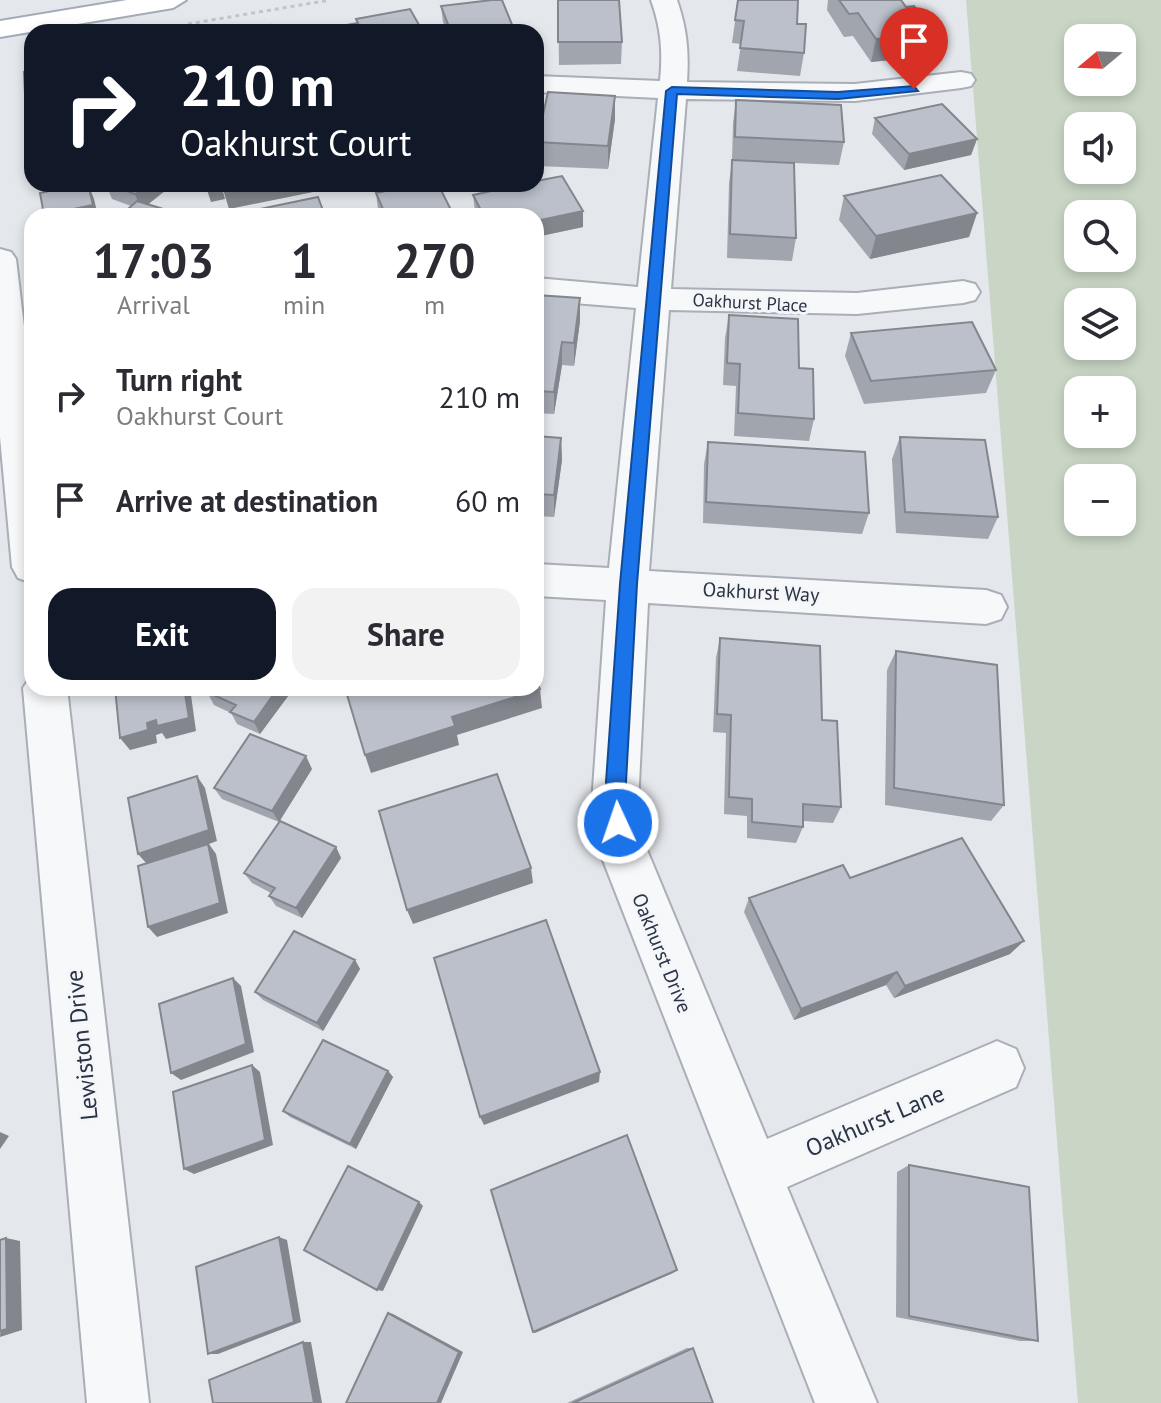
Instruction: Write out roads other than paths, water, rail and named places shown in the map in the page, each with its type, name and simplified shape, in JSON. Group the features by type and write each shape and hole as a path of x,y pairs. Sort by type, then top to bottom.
{"main road":[{"path":"0,8 48,0"},
{"path":"52,24 178,12"},
{"path":"0,29 24,27"}],"street":[{"name":"Oakhurst Drive","path":"664,0 676,40 628,584 615,804 621,845 751,1174 846,1403"},
{"path":"544,84 848,95 961,80"},
{"path":"0,259 24,490"},
{"name":"Oakhurst Place","path":"544,290 652,298 844,306 963,292"},
{"name":"Oakhurst Way","path":"544,580 986,607"},
{"name":"Lewiston Drive","path":"46,696 118,1403"},
{"name":"Oakhurst Lane","path":"751,1174 997,1068"}]}
